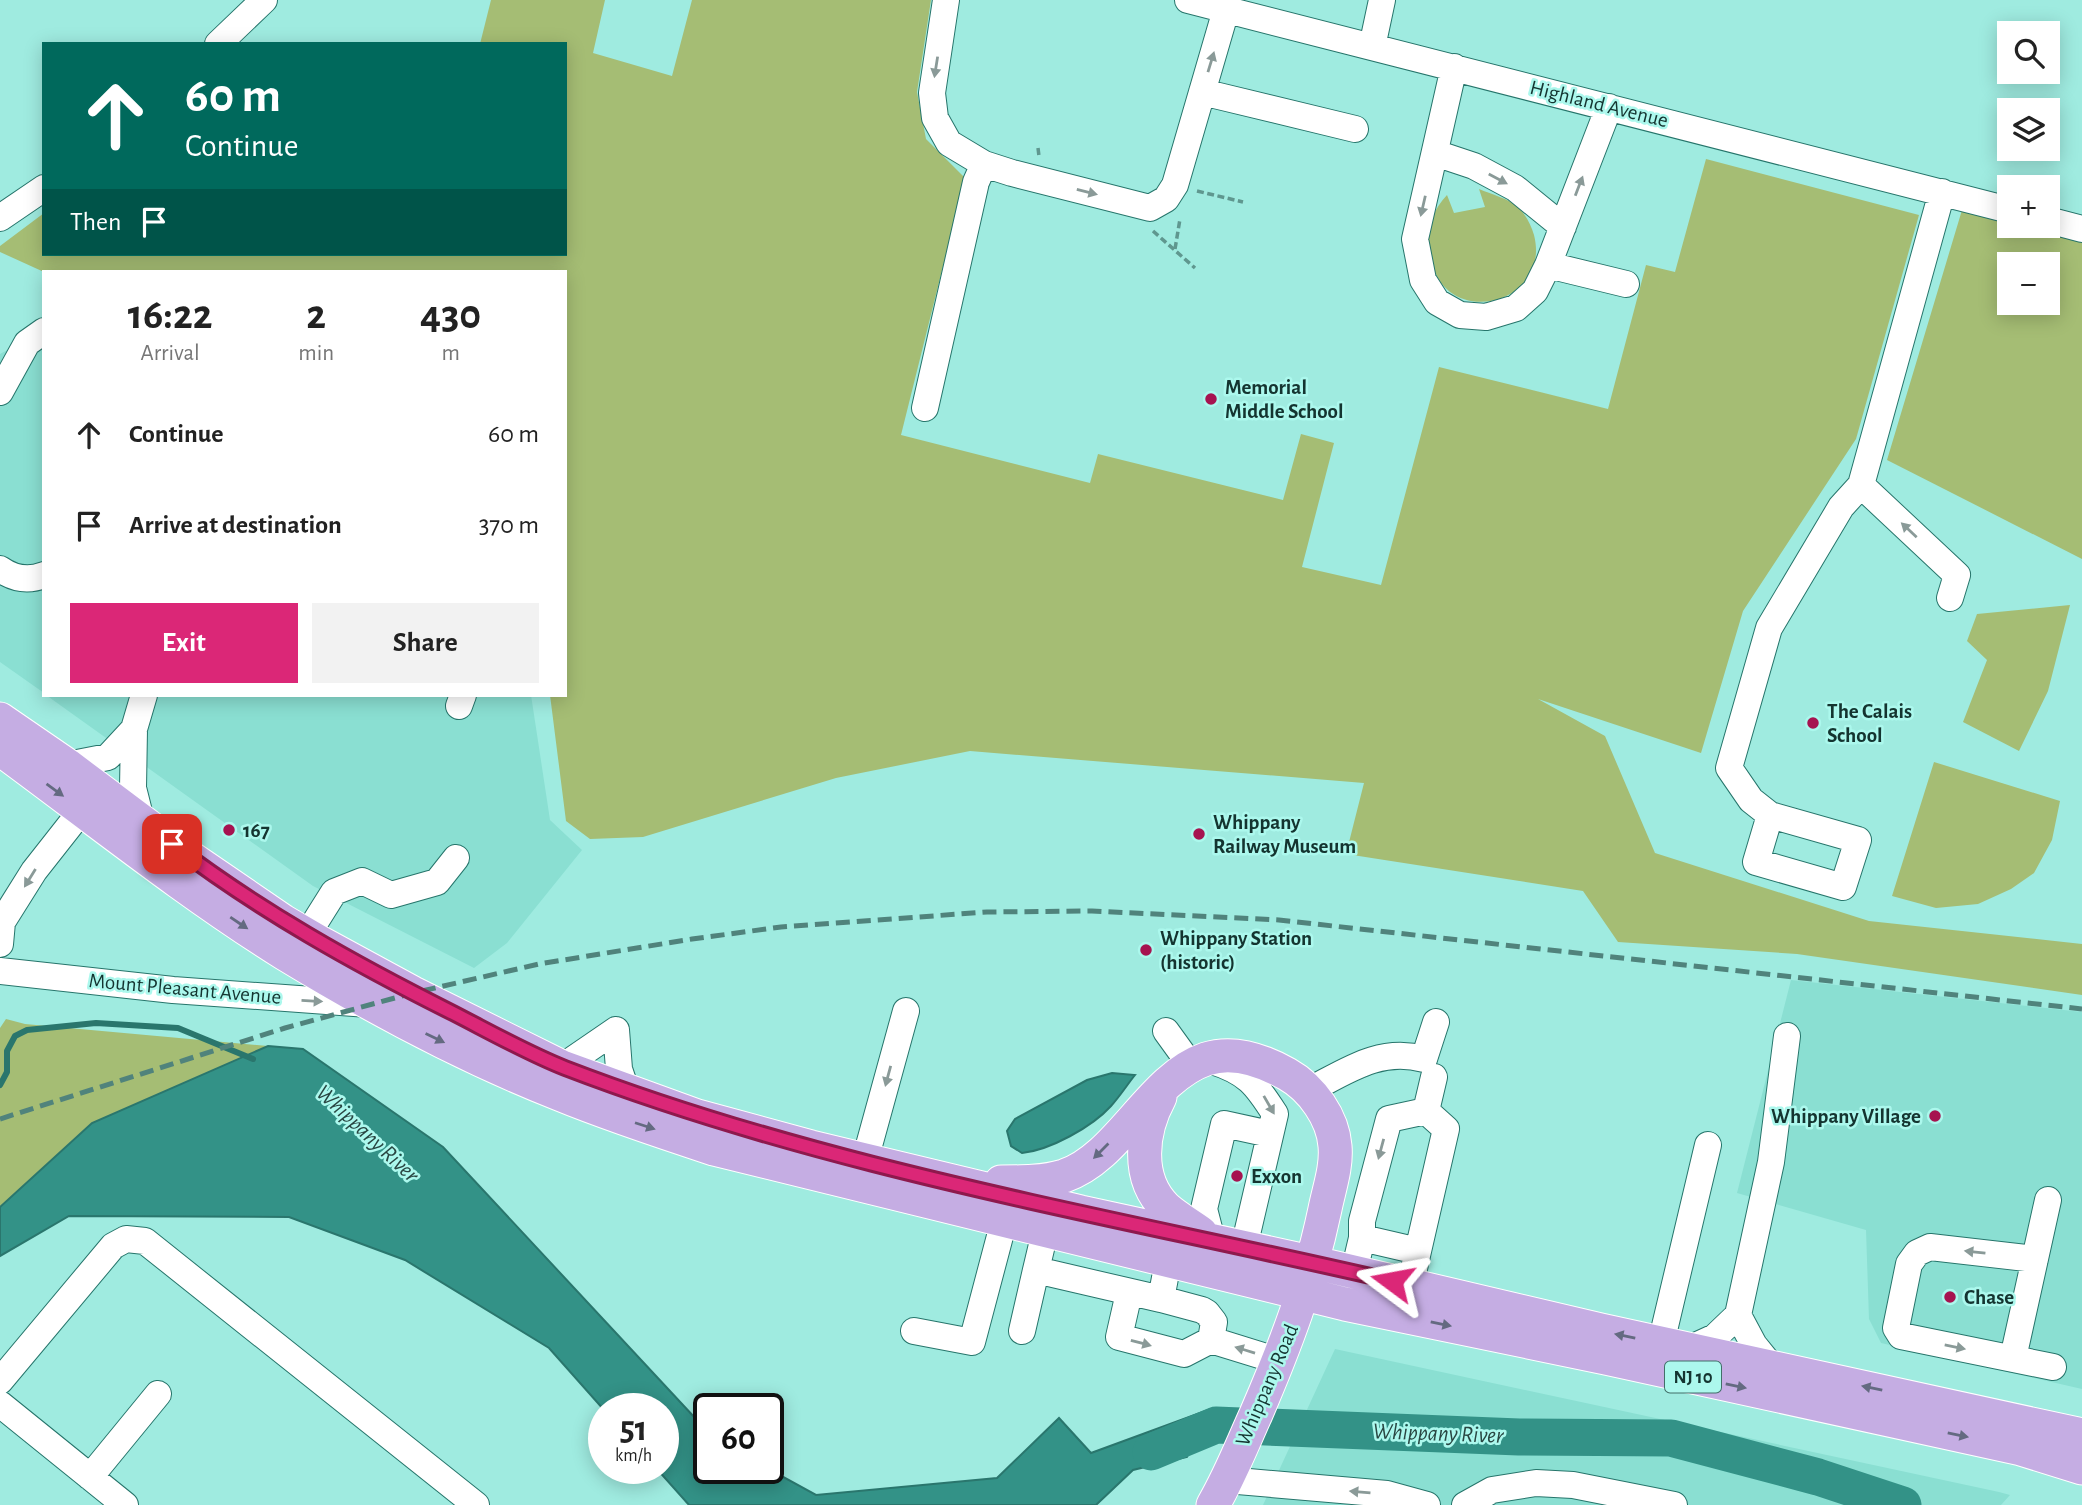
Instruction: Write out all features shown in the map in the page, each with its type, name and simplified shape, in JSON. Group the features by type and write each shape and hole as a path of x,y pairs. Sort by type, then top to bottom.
{"main road":[{"name":"NJ 10","path":"0,719 67,765 188,856 307,935 413,993 562,1067 698,1116 922,1175 2082,1435"},
{"name":"NJ 10","path":"0,749 215,907 284,953 424,1032 544,1088 634,1123 714,1149 1168,1262 1303,1294 2021,1449 2082,1468"},
{"name":"Whippany Road","path":"1189,1070 1242,1057 1269,1064 1293,1077 1322,1107 1335,1146 1330,1188 1294,1324 1221,1498"},
{"path":"922,1175 990,1183 1040,1181 1066,1175 1090,1162 1189,1070"},
{"path":"1189,1070 1151,1114 1145,1144 1146,1172 1150,1185 1166,1208 1212,1240"}],"street":[{"path":"220,42 264,0"},
{"path":"946,0 932,93 935,118 949,143 984,164 1150,208 1166,199 1175,185 1226,10"},
{"name":"Highland Avenue","path":"1188,0 1997,207"},
{"path":"1372,47 1382,0"},
{"path":"1454,67 1415,239 1423,280 1437,302 1460,315 1486,317 1516,308 1535,291 1548,265 1609,107"},
{"path":"1202,92 1355,129"},
{"path":"1435,152 1474,166 1515,188 1563,227"},
{"path":"925,408 976,182 984,164"},
{"path":"0,218 42,189"},
{"path":"1770,816 1751,800 1729,768 1769,628 1841,507 1861,485 1942,192"},
{"path":"2060,223 2082,229"},
{"path":"1548,265 1626,285"},
{"path":"0,392 27,343 42,332"},
{"path":"1861,485 1957,575 1950,598"},
{"path":"0,569 7,575 31,580 42,576"},
{"path":"141,821 133,788 134,729 143,697"},
{"path":"67,765 108,757 134,729"},
{"path":"0,944 2,922 34,871 82,810"},
{"path":"307,935 334,892 362,881 391,895 437,881 456,858"},
{"name":"Mount Pleasant Avenue","path":"0,971 173,990 371,1004"},
{"path":"865,1160 906,1011"},
{"path":"1410,1286 1446,1129 1426,1111 1426,1070 1436,1022"},
{"path":"562,1067 616,1030 619,1069 626,1090"},
{"path":"1166,1031 1189,1070 1235,1068 1256,1086 1275,1114 1244,1247"},
{"path":"1708,1145 1676,1346 1715,1337 1738,1315 1770,1162 1787,1036"},
{"path":"1308,1091 1362,1064 1388,1055 1407,1055 1426,1070"},
{"path":"1354,1272 1362,1238 1362,1221 1389,1119 1426,1111"},
{"path":"1212,1240 1204,1209 1224,1124 1270,1134"},
{"path":"2013,1359 2048,1200"},
{"path":"914,1331 972,1342 1004,1221"},
{"path":"1022,1331 1045,1232"},
{"path":"1362,1238 1418,1251"},
{"path":"0,1381 113,1246 126,1239 145,1241 476,1505"},
{"path":"2035,1259 1930,1247 1917,1254 1909,1264 1896,1328 1901,1336 2053,1367"},
{"path":"1161,1298 1168,1262"},
{"path":"1036,1270 1129,1293 1161,1298 1207,1313 1214,1322 1211,1340"},
{"path":"1129,1293 1119,1337 1184,1354 1211,1340 1278,1364"},
{"path":"1738,1315 1754,1345 1771,1366"},
{"path":"90,1477 158,1394"},
{"path":"0,1404 125,1505"},
{"path":"1465,1505 1492,1490 1536,1483 1573,1485 1674,1505"},
{"path":"1221,1498 1387,1494 1427,1505"}],"path":[{"path":"1196,191 1243,202"},
{"path":"1151,229 1195,268"}],"shaded area":[{"path":"491,0 605,0 593,53 672,76 692,0 931,0 917,92 926,139 965,178 901,435 1090,483 1098,454 1283,500 1301,434 1334,443 1302,567 1381,585 1439,367 1608,409 1646,265 1675,272 1706,159 1919,215 1856,439 1743,611 1701,753 1538,699 1605,736 1655,853 1869,921 2082,944 2082,995 1797,954 1618,942 1583,891 1346,854 1364,783 970,751 836,778 643,837 590,839 566,821 550,697 567,697 567,270 42,271 0,252 0,246 42,214 42,256 567,256 567,42 480,42"},
{"path":"1479,189 1510,202 1521,210 1534,235 1535,259 1527,278 1513,292 1494,300 1474,302 1456,295 1440,282 1431,259 1429,233 1436,210 1447,195 1454,213 1485,207"},
{"path":"1965,200 1997,208 1997,238 2060,238 2060,227 2082,230 2082,559 1887,460"},
{"path":"42,331 42,692 0,662 0,354"},
{"path":"2070,605 2048,691 2019,751 1963,722 1987,660 1967,641 1977,614"},
{"path":"49,697 531,697 550,820 582,850 507,943 474,968 313,886"},
{"path":"1934,762 2060,801 2052,840 2034,873 2011,889 1978,904 1936,908 1892,896"},
{"path":"1791,980 2082,1012 2082,1389 1881,1343 1869,1319 1866,1230 1737,1193"},
{"path":"6,1019 25,1024 268,1046 92,1123 0,1207 0,1028"},
{"path":"1335,1349 2010,1495 2001,1505 1263,1505"}],"water":[{"path":"268,1046 303,1049 443,1147 672,1393 589,1393 549,1348 405,1260 289,1217 69,1216 0,1256 0,1207 92,1123"},
{"path":"1112,1073 1135,1075 1111,1106 1093,1122 1070,1136 1033,1151 1022,1153 1011,1146 1007,1131 1015,1119 1087,1080"},
{"path":"679,1401 693,1416 693,1484 784,1484 784,1477 816,1495 997,1478 1059,1418 1091,1453 1208,1410 1187,1457 1133,1470 1096,1505 689,1505 670,1484 679,1484"}],"waterway":[{"path":"0,1085 7,1072 7,1051 15,1036 27,1030 96,1023 178,1028 253,1059"},
{"name":"Whippany River","path":"1151,1452 1216,1425 1519,1437 1671,1438 1818,1477 1903,1505"}],"railway":[{"path":"0,1119 285,1028 413,993 539,964 781,927 987,912 1092,911 1279,920 2082,1009"}],"place":[{"name":"Memorial Middle School","path":"1211,399"},
{"name":"The Calais School","path":"1813,723"},
{"name":"167","path":"229,830"},
{"name":"Whippany Railway Museum","path":"1199,834"},
{"name":"Whippany Station (historic)","path":"1146,950"},
{"name":"Whippany Village","path":"1935,1116"},
{"name":"Exxon","path":"1237,1176"},
{"name":"Chase","path":"1950,1297"}],"route":[{"path":"172,844 283,921 413,993 562,1067 698,1116 903,1170 1392,1281"}]}
